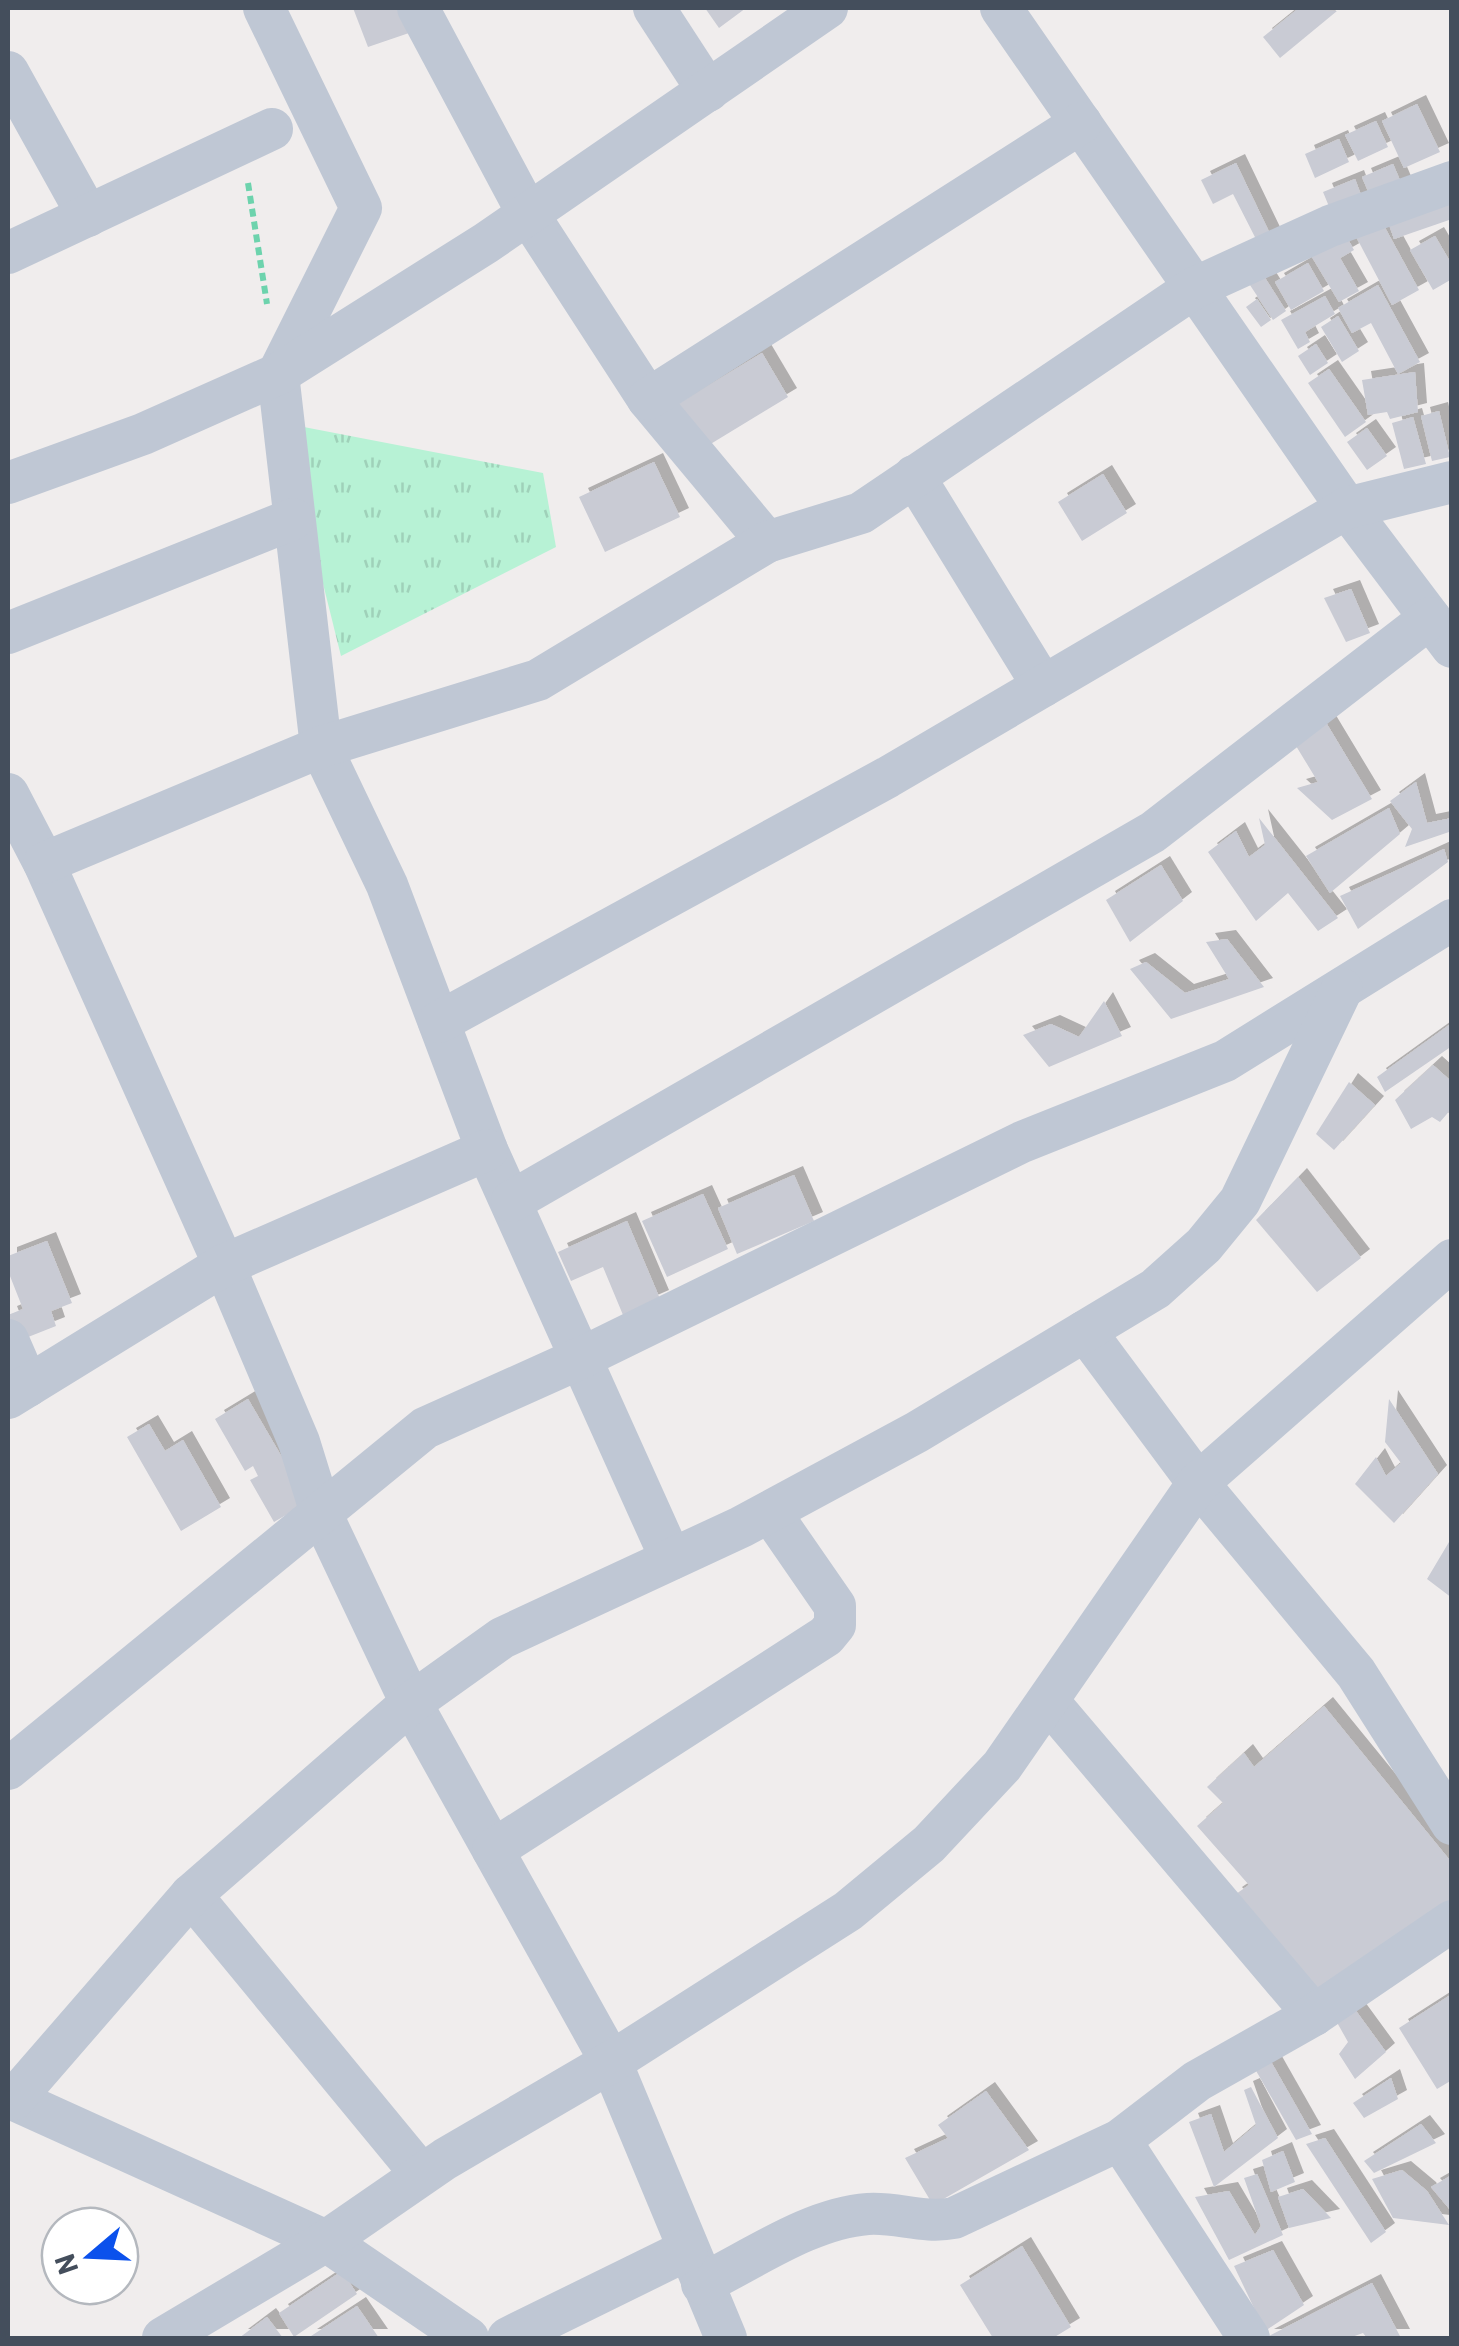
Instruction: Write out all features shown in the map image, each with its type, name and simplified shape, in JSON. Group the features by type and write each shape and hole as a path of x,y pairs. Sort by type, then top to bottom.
{"street":[{"path":"264,8 360,208 278,374 321,747 386,885 487,1150 671,1559"},
{"path":"418,8 528,214 648,399 768,542"},
{"path":"654,8 708,91"},
{"path":"8,484 143,434 278,374 528,214 827,8"},
{"path":"512,1201 1153,832 1441,632 1347,508 1001,8"},
{"path":"8,72 88,216"},
{"path":"648,399 1082,123"},
{"path":"8,253 256,136"},
{"path":"44,864 321,747 538,680 768,542 861,513 1194,288 1330,226 1452,182"},
{"path":"914,476 1043,686"},
{"path":"439,1022 888,777 1347,508 1452,482"},
{"path":"8,633 293,519"},
{"path":"8,794 44,864 224,1265 299,1442 321,1513 411,1704 612,2062 726,2338"},
{"path":"8,1769 425,1428 583,1357 1022,1142 1225,1061 1452,920"},
{"path":"468,2338 326,2241 11,2098 191,1896 411,1704 502,1638 770,1512 917,1432 1155,1289 1204,1245 1240,1200 1342,989"},
{"path":"8,1340 18,1392 224,1265 487,1150"},
{"path":"163,2338 326,2241 422,2174 612,2062 848,1911 930,1844 1002,1766 1198,1483 1452,1260"},
{"path":"1086,1331 1198,1483 1356,1673 1452,1824"},
{"path":"493,1850 826,1636 835,1625 835,1606 770,1512"},
{"path":"1048,1701 1314,2015"},
{"path":"191,1896 422,2174"},
{"path":"508,2338 556,2328 695,2267 828,2222 870,2214 930,2223 954,2218 1120,2140 1196,2081 1314,2015 1452,1921"},
{"path":"1120,2140 1249,2338"}],"path":[{"path":"256,136 278,374"}],"green space":[{"path":"283,423 543,473 556,547 341,656"}],"building":[{"path":"353,8 400,8 409,33 368,47"},
{"path":"705,8 746,8 719,28"},
{"path":"1299,8 1337,11 1280,58 1263,37"},
{"path":"1417,104 1440,152 1404,168 1382,121"},
{"path":"1376,121 1388,147 1358,161 1345,135"},
{"path":"1339,139 1349,162 1315,178 1305,154"},
{"path":"1236,163 1272,238 1259,245 1233,194 1213,204 1201,180"},
{"path":"1393,164 1402,185 1371,198 1362,177"},
{"path":"1355,179 1364,203 1333,216 1323,192"},
{"path":"1452,197 1452,219 1394,239 1385,213"},
{"path":"1378,215 1419,290 1392,305 1352,229"},
{"path":"1341,227 1354,250 1340,258 1359,291 1339,302 1306,247"},
{"path":"1435,236 1452,265 1452,279 1433,290 1410,250"},
{"path":"1308,263 1324,291 1291,310 1275,282"},
{"path":"1260,270 1286,311 1273,320 1246,279"},
{"path":"1378,285 1420,362 1398,374 1371,323 1352,333 1338,308"},
{"path":"1325,296 1335,314 1305,332 1310,342 1298,349 1281,320"},
{"path":"1257,299 1271,320 1261,327 1246,307"},
{"path":"1338,316 1359,351 1342,362 1321,327"},
{"path":"1316,344 1328,363 1310,375 1298,356"},
{"path":"762,353 788,397 704,448 678,404"},
{"path":"1329,369 1366,422 1345,437 1308,383"},
{"path":"1415,372 1418,412 1390,419 1387,412 1368,415 1362,380"},
{"path":"1439,411 1450,457 1432,461 1421,416"},
{"path":"1413,417 1426,464 1404,469 1392,423"},
{"path":"1367,428 1387,456 1367,470 1347,442"},
{"path":"654,462 680,517 605,552 579,497"},
{"path":"1103,474 1127,513 1082,541 1058,502"},
{"path":"1351,589 1370,633 1346,642 1324,598"},
{"path":"1325,721 1372,799 1332,820 1297,788 1318,782 1293,741"},
{"path":"1416,782 1427,823 1452,818 1452,831 1405,847 1412,829 1390,801"},
{"path":"1389,808 1400,834 1330,893 1306,856"},
{"path":"1259,818 1338,918 1318,931 1288,893 1256,921 1208,852 1236,831 1249,857 1265,845"},
{"path":"1444,849 1448,862 1358,929 1340,896"},
{"path":"1161,865 1183,901 1130,942 1106,900"},
{"path":"1227,939 1264,987 1171,1019 1130,969 1146,962 1185,993 1229,979 1206,942"},
{"path":"1104,1001 1122,1036 1049,1067 1023,1035 1051,1024 1079,1037"},
{"path":"1452,1023 1452,1046 1385,1092 1377,1077"},
{"path":"1433,1065 1452,1082 1452,1108 1440,1122 1432,1117 1411,1129 1395,1100"},
{"path":"1349,1082 1375,1105 1334,1150 1316,1134"},
{"path":"794,1175 814,1221 737,1254 718,1208"},
{"path":"1298,1177 1361,1258 1317,1292 1256,1220"},
{"path":"703,1194 728,1249 667,1277 642,1221"},
{"path":"627,1221 660,1299 623,1315 603,1267 571,1281 558,1252"},
{"path":"47,1241 72,1303 51,1311 56,1326 18,1341 8,1315 23,1309 8,1271 8,1256"},
{"path":"248,1399 308,1502 274,1522 250,1480 258,1476 253,1466 245,1471 215,1419"},
{"path":"1389,1399 1438,1474 1394,1523 1355,1484 1376,1457 1386,1476 1401,1463 1385,1442"},
{"path":"149,1424 165,1451 183,1440 221,1507 181,1531 127,1437"},
{"path":"1452,1537 1452,1598 1427,1579"},
{"path":"1324,1706 1452,1863 1452,1902 1324,2002 1233,1896 1249,1885 1197,1826 1223,1803 1207,1787 1244,1753 1254,1767"},
{"path":"1452,1994 1452,2080 1437,2089 1399,2028"},
{"path":"1348,2000 1386,2052 1355,2079 1339,2054 1348,2042 1330,2010"},
{"path":"1270,2060 1312,2134 1296,2140 1251,2062"},
{"path":"1391,2078 1398,2099 1364,2118 1353,2103"},
{"path":"1251,2087 1278,2138 1214,2187 1189,2122 1211,2114 1224,2152 1256,2125 1244,2090"},
{"path":"986,2091 1029,2150 933,2205 905,2158 948,2138 938,2125"},
{"path":"1421,2124 1436,2143 1374,2173 1364,2161"},
{"path":"1325,2138 1386,2232 1371,2243 1306,2144"},
{"path":"1283,2151 1295,2182 1271,2192 1262,2160"},
{"path":"1402,2170 1427,2191 1449,2225 1393,2218 1372,2179"},
{"path":"1257,2174 1283,2235 1229,2260 1195,2197 1229,2191 1255,2235 1261,2226 1244,2178"},
{"path":"1452,2175 1452,2212 1431,2187"},
{"path":"1303,2189 1331,2218 1289,2228 1278,2197"},
{"path":"1022,2246 1071,2327 1053,2338 993,2338 960,2285"},
{"path":"1273,2250 1304,2305 1265,2331 1234,2266"},
{"path":"342,2271 357,2294 294,2337 279,2313"},
{"path":"1372,2283 1401,2338 1367,2338 1363,2333 1349,2338 1265,2338"},
{"path":"357,2306 379,2338 308,2338"},
{"path":"267,2317 283,2338 239,2338"}]}
